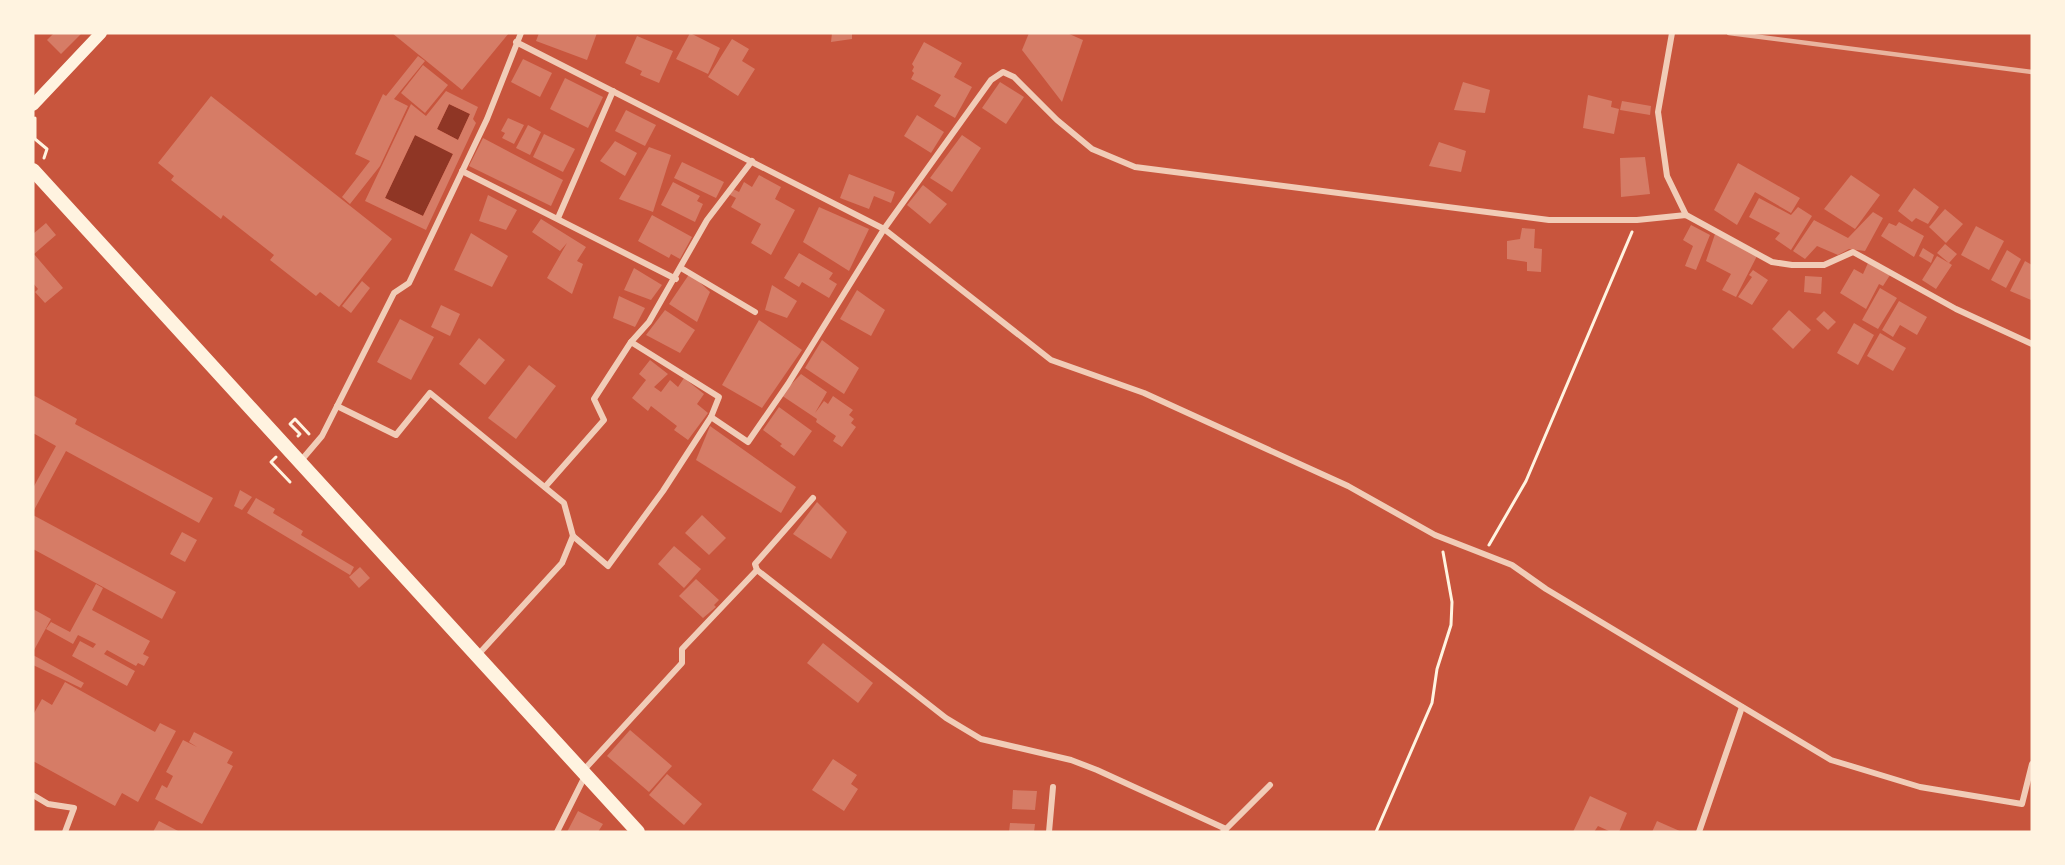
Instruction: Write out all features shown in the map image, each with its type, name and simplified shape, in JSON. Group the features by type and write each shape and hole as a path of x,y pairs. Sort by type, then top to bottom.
{"highway":[{"path":"33,170 299,464 638,832"}],"main road":[{"path":"33,105 101,33"}],"street":[{"path":"299,464 322,436 394,293 409,283 487,119 521,33"},
{"path":"1672,33 1658,112 1667,176 1686,215"},
{"path":"516,42 884,229 1051,360 1144,393 1348,486 1439,536 1512,566 1546,589 1831,760 1920,787 2022,804 2032,764"},
{"path":"711,417 748,442 788,384 884,229 991,80 1003,72 1014,76 1057,120 1092,148 1134,167 1549,220 1637,220 1686,215 1772,261 1824,266 1853,252 1956,309 2032,344"},
{"path":"558,218 614,91"},
{"path":"544,487 604,420 594,399 631,342 649,322 707,220 752,161"},
{"path":"462,171 675,279"},
{"path":"681,268 755,312"},
{"path":"573,536 608,566 663,491 711,417 719,397 631,342"},
{"path":"337,406 396,435 430,393 564,503 570,518 573,536 562,563 476,657"},
{"path":"813,498 755,564 757,570 927,704 981,738 1071,760 1225,830 1270,785"},
{"path":"557,832 583,774 682,663 682,649 757,570"},
{"path":"1699,832 1742,707"},
{"path":"1049,832 1053,787"},
{"path":"33,795 48,804 74,808 65,832"}],"path":[{"path":"35,126 35,139 46,148"},
{"path":"1484,554 1526,481 1637,220"},
{"path":"299,433 290,424 295,419 307,431"},
{"path":"273,464 290,482"},
{"path":"1376,832 1432,703 1437,669 1451,626 1451,593 1439,536"}],"shaded area":[{"path":"449,104 470,114 458,140 437,129"},
{"path":"415,135 453,154 423,216 385,198"}],"building":[{"path":"54,33 82,33 61,54 47,40"},
{"path":"392,33 509,33 462,90"},
{"path":"539,33 597,33 587,60 536,41"},
{"path":"690,33 720,48 708,74 676,59"},
{"path":"832,33 852,33 852,39 831,42"},
{"path":"1029,33 1067,33 1083,40 1062,102 1022,50"},
{"path":"637,36 673,51 659,83 640,75 642,71 625,63"},
{"path":"732,39 749,49 742,61 755,69 738,96 708,77"},
{"path":"924,42 962,63 954,77 972,87 955,118 934,106 941,95 911,79 914,73 912,64"},
{"path":"418,56 425,61 394,99 408,106 380,166 350,204 342,197 370,161 355,154 383,94 386,96"},
{"path":"523,59 552,73 540,97 511,82"},
{"path":"423,65 448,85 425,113 401,93"},
{"path":"565,78 603,97 588,128 550,109"},
{"path":"1000,82 1024,97 1006,124 982,108"},
{"path":"1463,82 1490,90 1485,113 1454,110"},
{"path":"446,91 478,107 473,119 476,123 426,230 365,201 411,104 426,116","holes":["449,104 470,114 458,140 437,129","415,135 453,154 423,216 385,198"]},
{"path":"1588,95 1612,101 1611,107 1619,109 1614,134 1583,128"},
{"path":"211,96 392,239 339,307 320,292 316,296 270,260 274,255 223,215 221,219 171,180 174,176 158,163"},
{"path":"1622,101 1651,106 1650,115 1620,110"},
{"path":"626,110 656,125 645,146 615,131"},
{"path":"917,115 944,132 931,153 904,136"},
{"path":"508,118 524,125 514,144 502,138 505,133 501,131"},
{"path":"528,125 541,132 530,155 516,148"},
{"path":"544,134 575,149 563,172 533,157"},
{"path":"962,135 981,148 952,192 930,178"},
{"path":"483,138 563,180 551,206 469,166"},
{"path":"615,141 637,153 625,176 600,161"},
{"path":"1439,142 1466,151 1461,172 1429,166"},
{"path":"649,147 671,155 653,212 619,199"},
{"path":"1645,157 1650,194 1621,197 1620,158"},
{"path":"682,162 724,182 716,198 674,178"},
{"path":"1738,163 1800,198 1791,213 1755,192 1737,225 1714,210"},
{"path":"849,174 895,192 891,203 874,196 869,209 840,198"},
{"path":"759,175 781,187 775,199 795,210 771,255 751,243 761,224 731,207 736,198 730,195 731,188 739,192 744,182 752,187"},
{"path":"1851,175 1880,195 1855,229 1824,209"},
{"path":"673,182 700,196 697,201 703,204 695,222 661,205"},
{"path":"923,185 947,204 930,224 907,205"},
{"path":"1914,188 1939,207 1928,224 1916,218 1912,222 1898,211"},
{"path":"488,195 517,210 506,230 479,221"},
{"path":"1759,198 1791,215 1798,207 1812,216 1791,250 1775,239 1780,233 1749,217"},
{"path":"819,207 869,229 849,271 803,242"},
{"path":"1945,209 1963,224 1946,243 1929,227"},
{"path":"1873,212 1883,218 1865,251 1849,249 1838,255 1817,246 1805,259 1793,251 1814,220 1848,238"},
{"path":"652,215 692,237 680,259 671,254 669,258 638,241"},
{"path":"541,219 586,247 577,261 583,264 572,294 547,278 567,243 560,251 532,232"},
{"path":"1899,222 1924,236 1914,257 1881,236 1889,223 1896,226"},
{"path":"46,223 56,235 34,254 63,288 45,303 35,292 38,289 33,283 33,234"},
{"path":"1691,225 1710,235 1696,270 1685,266 1693,246 1683,240"},
{"path":"1976,226 2004,241 1989,270 1961,255"},
{"path":"1522,228 1535,229 1534,248 1542,249 1541,272 1527,271 1527,262 1507,259 1507,241 1520,239"},
{"path":"471,233 508,256 492,287 454,270"},
{"path":"1715,234 1757,256 1736,297 1722,290 1731,274 1706,261"},
{"path":"1945,244 1957,254 1949,263 1937,253"},
{"path":"1923,248 1934,255 1931,263 1919,256"},
{"path":"2007,250 2021,259 2006,288 1991,280"},
{"path":"799,253 833,273 829,279 837,284 829,298 802,282 799,287 784,278"},
{"path":"1937,256 1952,265 1936,289 1922,280"},
{"path":"2025,261 2032,265 2031,300 2010,291"},
{"path":"1868,263 1890,275 1883,286 1879,284 1866,309 1840,293 1854,269 1863,274"},
{"path":"634,268 662,285 651,300 624,290"},
{"path":"1753,270 1768,280 1752,305 1738,297 1752,277 1749,275"},
{"path":"690,273 710,292 697,322 669,304"},
{"path":"1805,276 1822,277 1821,294 1804,292"},
{"path":"362,281 370,288 351,313 342,306"},
{"path":"772,285 797,301 787,318 765,310"},
{"path":"1880,288 1897,298 1878,329 1862,320"},
{"path":"857,290 885,310 871,336 840,319"},
{"path":"619,296 645,308 635,327 613,318"},
{"path":"1899,301 1927,317 1917,335 1900,325 1893,337 1882,330"},
{"path":"441,305 460,314 450,336 431,327"},
{"path":"665,310 695,330 680,353 646,335"},
{"path":"1789,310 1811,330 1793,349 1772,329"},
{"path":"1824,311 1836,322 1828,330 1816,319"},
{"path":"400,319 434,337 411,380 377,362"},
{"path":"759,320 802,350 762,408 722,385"},
{"path":"1854,323 1874,335 1858,365 1837,353"},
{"path":"1880,333 1906,348 1893,371 1867,356"},
{"path":"479,338 505,360 485,385 459,364"},
{"path":"822,340 859,368 844,394 805,368"},
{"path":"650,360 668,374 654,387 661,392 670,380 678,387 684,378 704,394 697,404 708,413 688,440 674,430 677,426 651,406 648,411 632,398 646,380 639,374"},
{"path":"529,365 556,386 516,439 488,418"},
{"path":"801,374 827,392 815,413 824,401 828,404 833,396 853,410 849,415 854,419 851,423 856,427 842,447 833,441 836,436 816,422 817,419 781,395"},
{"path":"33,395 77,419 75,424 213,498 199,523 66,451 33,512 33,488 56,446 33,433"},
{"path":"779,407 812,431 794,456 763,430"},
{"path":"710,426 796,487 781,513 696,460"},
{"path":"240,490 252,497 242,510 234,506"},
{"path":"256,498 275,509 273,513 303,531 301,535 354,567 350,575 247,513"},
{"path":"817,502 847,532 831,559 793,534"},
{"path":"33,515 176,592 162,619 33,549"},
{"path":"702,515 726,538 709,555 685,533"},
{"path":"182,532 197,540 185,562 170,554"},
{"path":"674,546 701,569 684,588 658,564"},
{"path":"360,567 370,578 359,588 349,577"},
{"path":"696,579 719,600 714,605 716,607 703,618 679,596"},
{"path":"96,584 103,588 92,610 150,641 143,654 149,657 144,666 138,663 136,666 107,650 104,654 135,671 127,686 72,656 80,641 93,648 96,644 78,635 73,644 46,629 51,622 70,632"},
{"path":"33,609 51,619 33,652"},
{"path":"823,643 873,683 858,703 807,663"},
{"path":"33,655 84,683 81,688 33,665"},
{"path":"65,682 155,732 160,723 176,731 138,802 122,793 115,806 33,761 33,715 42,699 52,705"},
{"path":"630,730 672,766 649,792 607,756"},
{"path":"194,732 233,752 227,763 233,766 202,824 155,799 162,785 167,788 173,776 166,772 183,740 197,747 189,742"},
{"path":"833,759 857,775 851,784 858,789 844,811 812,790"},
{"path":"667,774 702,804 684,825 649,795"},
{"path":"1013,790 1037,791 1035,810 1012,809"},
{"path":"1590,796 1627,813 1619,832 1611,832 1598,826 1594,832 1573,832"},
{"path":"578,811 603,824 598,832 567,832"},
{"path":"159,821 180,832 153,832"},
{"path":"1657,821 1682,832 1652,832"},
{"path":"1010,823 1035,824 1034,832 1009,832"}],"railway":[{"path":"1729,33 2032,72"}]}
